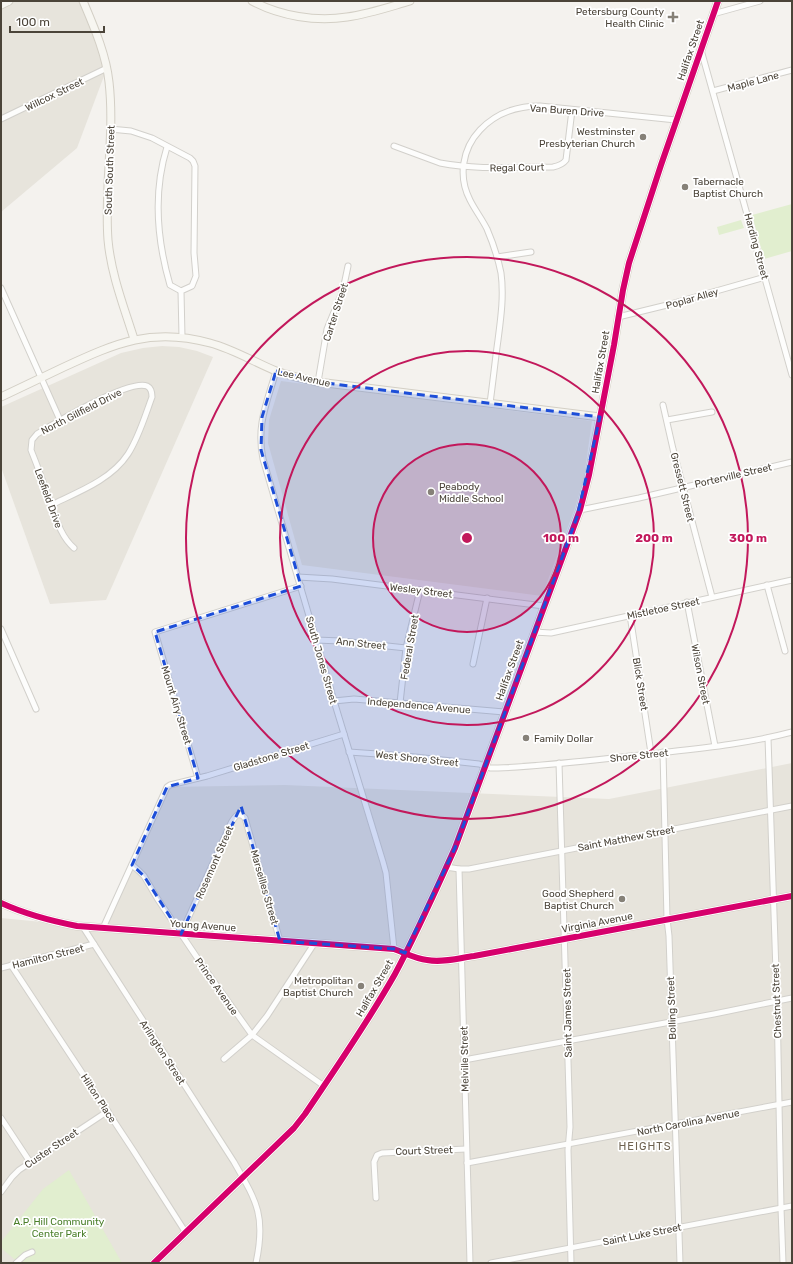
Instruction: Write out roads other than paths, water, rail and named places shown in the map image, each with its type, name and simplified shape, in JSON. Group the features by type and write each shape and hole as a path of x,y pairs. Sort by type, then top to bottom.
{"street":[{"path":"1,4 8,1"},
{"name":"South South Street","path":"83,1 95,30 107,68 110,96 107,200 108,242 116,285 134,339"},
{"path":"252,1 282,13 308,18 329,19 367,13 410,1"},
{"name":"Halifax Street","path":"154,1263 243,1178 294,1128 306,1114 378,1002 405,953 455,848 484,766 580,510 589,474 623,290 634,247 676,120 718,1"},
{"path":"713,14 760,1"},
{"name":"Harding Street","path":"701,49 792,374"},
{"name":"Willcox Street","path":"1,119 107,68"},
{"name":"Maple Lane","path":"713,91 792,70"},
{"name":"Van Buren Drive","path":"490,403 502,301 502,287 497,257 486,229 467,193 463,166 465,156 471,142 482,128 501,113 529,106 676,120"},
{"name":"Regal Court","path":"394,146 440,163 463,166 488,168 559,166 566,158 572,110"},
{"path":"110,129 131,131 152,138 193,161 195,166 194,253 196,276 192,286 182,291"},
{"path":"167,147 162,161 158,188 159,234 165,269 170,285 182,291"},
{"path":"497,257 532,252"},
{"name":"Carter Street","path":"318,382 327,329 343,290 348,266"},
{"name":"Poplar Alley","path":"618,317 645,311 765,277"},
{"path":"1,288 60,420"},
{"path":"182,291 182,337"},
{"name":"Lee Avenue","path":"1,397 111,346 134,339 166,336 182,337 210,343 226,348 287,375 318,382 600,417"},
{"name":"South Jones Street","path":"276,371 262,417 260,438 263,460 386,873 394,949"},
{"name":"North Gillfield Drive","path":"31,445 32,440 37,434 60,420 110,395 138,386 148,387 152,392 152,397 133,445 128,454 115,469 101,479 51,505"},
{"name":"Gressett Street","path":"663,404 712,597"},
{"path":"667,420 712,412"},
{"name":"Leefield Drive","path":"31,445 31,450 61,531 64,538 74,548"},
{"name":"Porterville Street","path":"580,510 639,498 792,462"},
{"name":"Wesley Street","path":"298,577 332,579 544,606"},
{"name":"Mistletoe Street","path":"534,632 551,633 792,580"},
{"path":"767,585 785,652"},
{"name":"Mount Airy Street","path":"198,778 155,632 301,586"},
{"name":"Federal Street","path":"400,703 406,648 420,590"},
{"path":"473,664 487,598"},
{"name":"Wilson Street","path":"687,602 715,746"},
{"name":"Blick Street","path":"630,615 651,754"},
{"path":"1,629 36,709"},
{"name":"Ann Street","path":"316,640 341,641 406,648"},
{"name":"Independence Avenue","path":"334,701 354,699 504,712"},
{"name":"Shore Street","path":"484,766 490,768 504,768 651,754 768,738 792,732"},
{"name":"Gladstone Street","path":"198,778 344,734"},
{"name":"Chestnut Street","path":"768,738 777,1001 783,1263"},
{"name":"West Shore Street","path":"349,752 406,756 479,764 484,766"},
{"name":"Bolling Street","path":"663,752 667,919 669,936 674,1124 680,1263"},
{"name":"Saint James Street","path":"559,763 570,1127 571,1263"},
{"path":"104,928 167,787 198,778"},
{"name":"Saint Matthew Street","path":"459,869 469,869 792,806"},
{"name":"Rosemont Street","path":"181,934 235,816 238,814 244,816 250,833"},
{"name":"Marseilles Street","path":"250,833 280,941"},
{"name":"Prince Avenue","path":"132,865 144,876 181,934 252,1035 324,1086"},
{"path":"446,867 459,869"},
{"name":"Melville Street","path":"459,869 466,1163 470,1263"},
{"name":"Virginia Avenue","path":"405,953 417,958 435,961 461,958 792,896"},
{"name":"Young Avenue","path":"1,903 47,920 83,927 394,949 405,953"},
{"name":"Arlington Street","path":"83,927 243,1178 254,1198 260,1220 260,1237 256,1263"},
{"name":"Hamilton Street","path":"1,968 94,944"},
{"path":"224,1059 252,1035 267,1016 314,944"},
{"name":"Hilton Place","path":"11,965 108,1111 186,1233"},
{"path":"464,1060 792,998"},
{"name":"North Carolina Avenue","path":"466,1163 792,1102"},
{"name":"Custer Street","path":"1,1192 19,1170 108,1111"},
{"path":"1,1118 30,1162"},
{"name":"Court Street","path":"376,1198 374,1162 377,1155 382,1153 466,1148"},
{"name":"Saint Luke Street","path":"491,1263 792,1206"},
{"path":"16,1263 32,1252"}],"place":[{"name":"Petersburg County Health Clinic","path":"673,17"},
{"name":"Westminster Presbyterian Church","path":"643,137"},
{"name":"Tabernacle Baptist Church","path":"685,187"},
{"name":"Peabody Middle School","path":"431,492"},
{"name":"Family Dollar","path":"526,738"},
{"name":"Good Shepherd Baptist Church","path":"622,899"},
{"name":"Metropolitan Baptist Church","path":"361,986"}],"district":[{"name":"HEIGHTS","path":"645,1146"}],"park label":[{"name":"A.P. Hill Community Center Park","path":"59,1226"}]}
